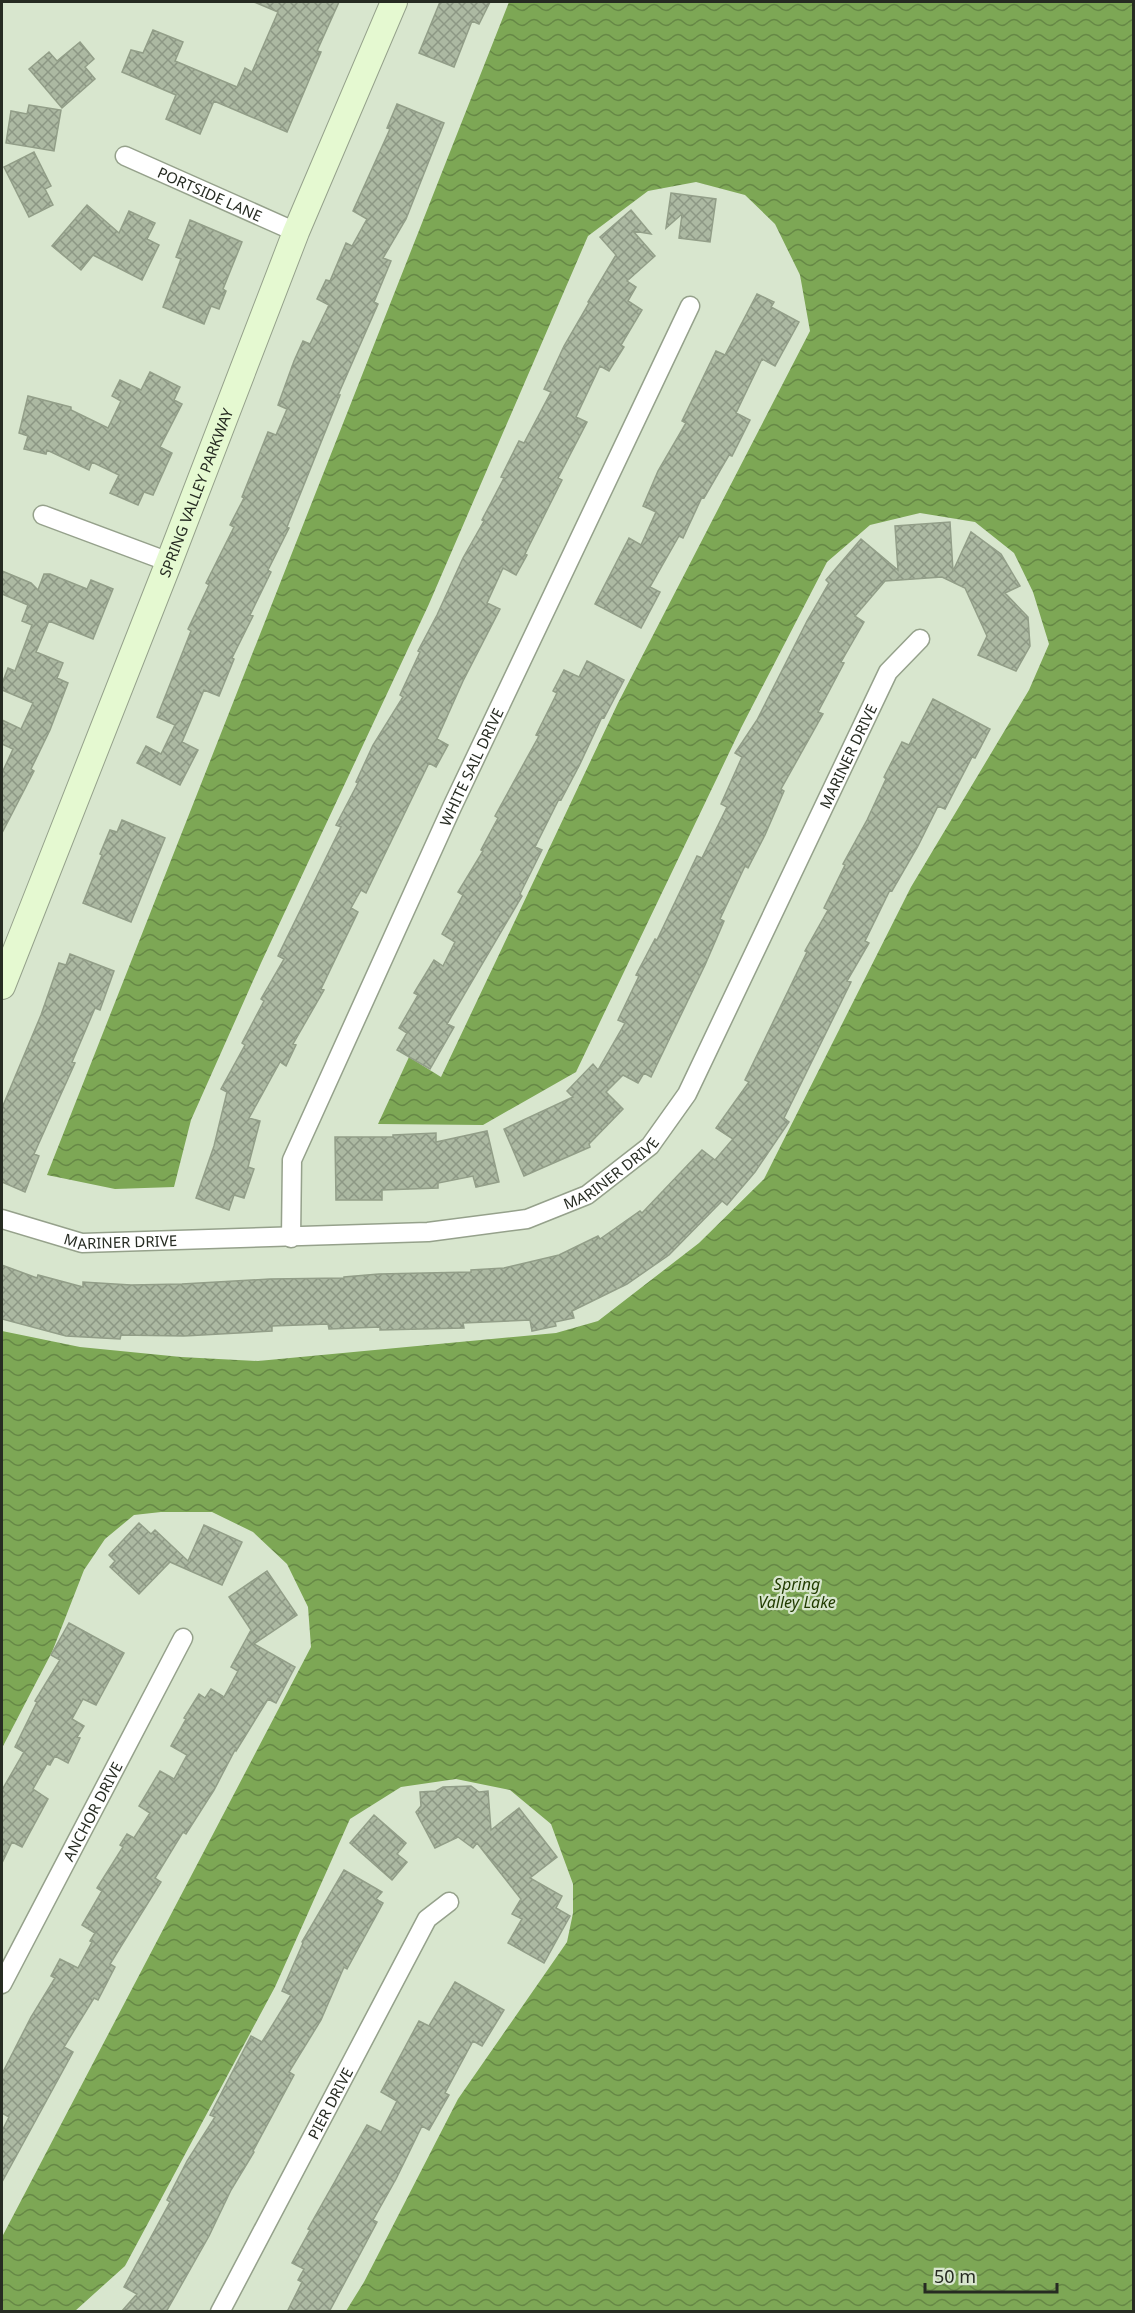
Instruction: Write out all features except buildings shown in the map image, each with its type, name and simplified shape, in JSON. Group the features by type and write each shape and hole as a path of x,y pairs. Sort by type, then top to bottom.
{"street":[{"name":"SPRING VALLEY PARKWAY","path":"2,986 8,953 169,562 296,232 394,2"},
{"name":"PORTSIDE LANE","path":"125,156 296,232"},
{"name":"WHITE SAIL DRIVE","path":"291,1238 292,1160 452,807 690,306"},
{"path":"43,515 169,562"},
{"name":"MARINER DRIVE","path":"2,1220 82,1243 291,1238 428,1232 527,1219 587,1195 650,1146 687,1094 888,672 920,639"},
{"name":"ANCHOR DRIVE","path":"2,1984 183,1638"},
{"name":"PIER DRIVE","path":"220,2312 427,1919 449,1902"}],"water":[{"name":"Spring Valley Lake","path":"509,2 1133,2 1133,2311 346,2311 364,2282 458,2099 567,1942 573,1913 573,1884 551,1824 510,1790 456,1779 401,1787 350,1819 275,1987 125,2266 75,2311 2,2311 2,2237 311,1647 308,1607 287,1564 253,1532 212,1512 161,1512 134,1515 105,1539 84,1570 52,1652 2,1748 2,1331 80,1347 181,1357 258,1361 556,1333 598,1321 699,1243 764,1179 911,887 1029,690 1049,644 1033,592 1014,553 975,522 920,513 870,525 827,562 741,728 576,1072 483,1125 378,1124 409,1057 441,1077 618,703 810,331 800,275 775,224 745,195 696,182 648,191 588,236 429,604 261,963 191,1120 174,1187 115,1189 47,1175"}]}
